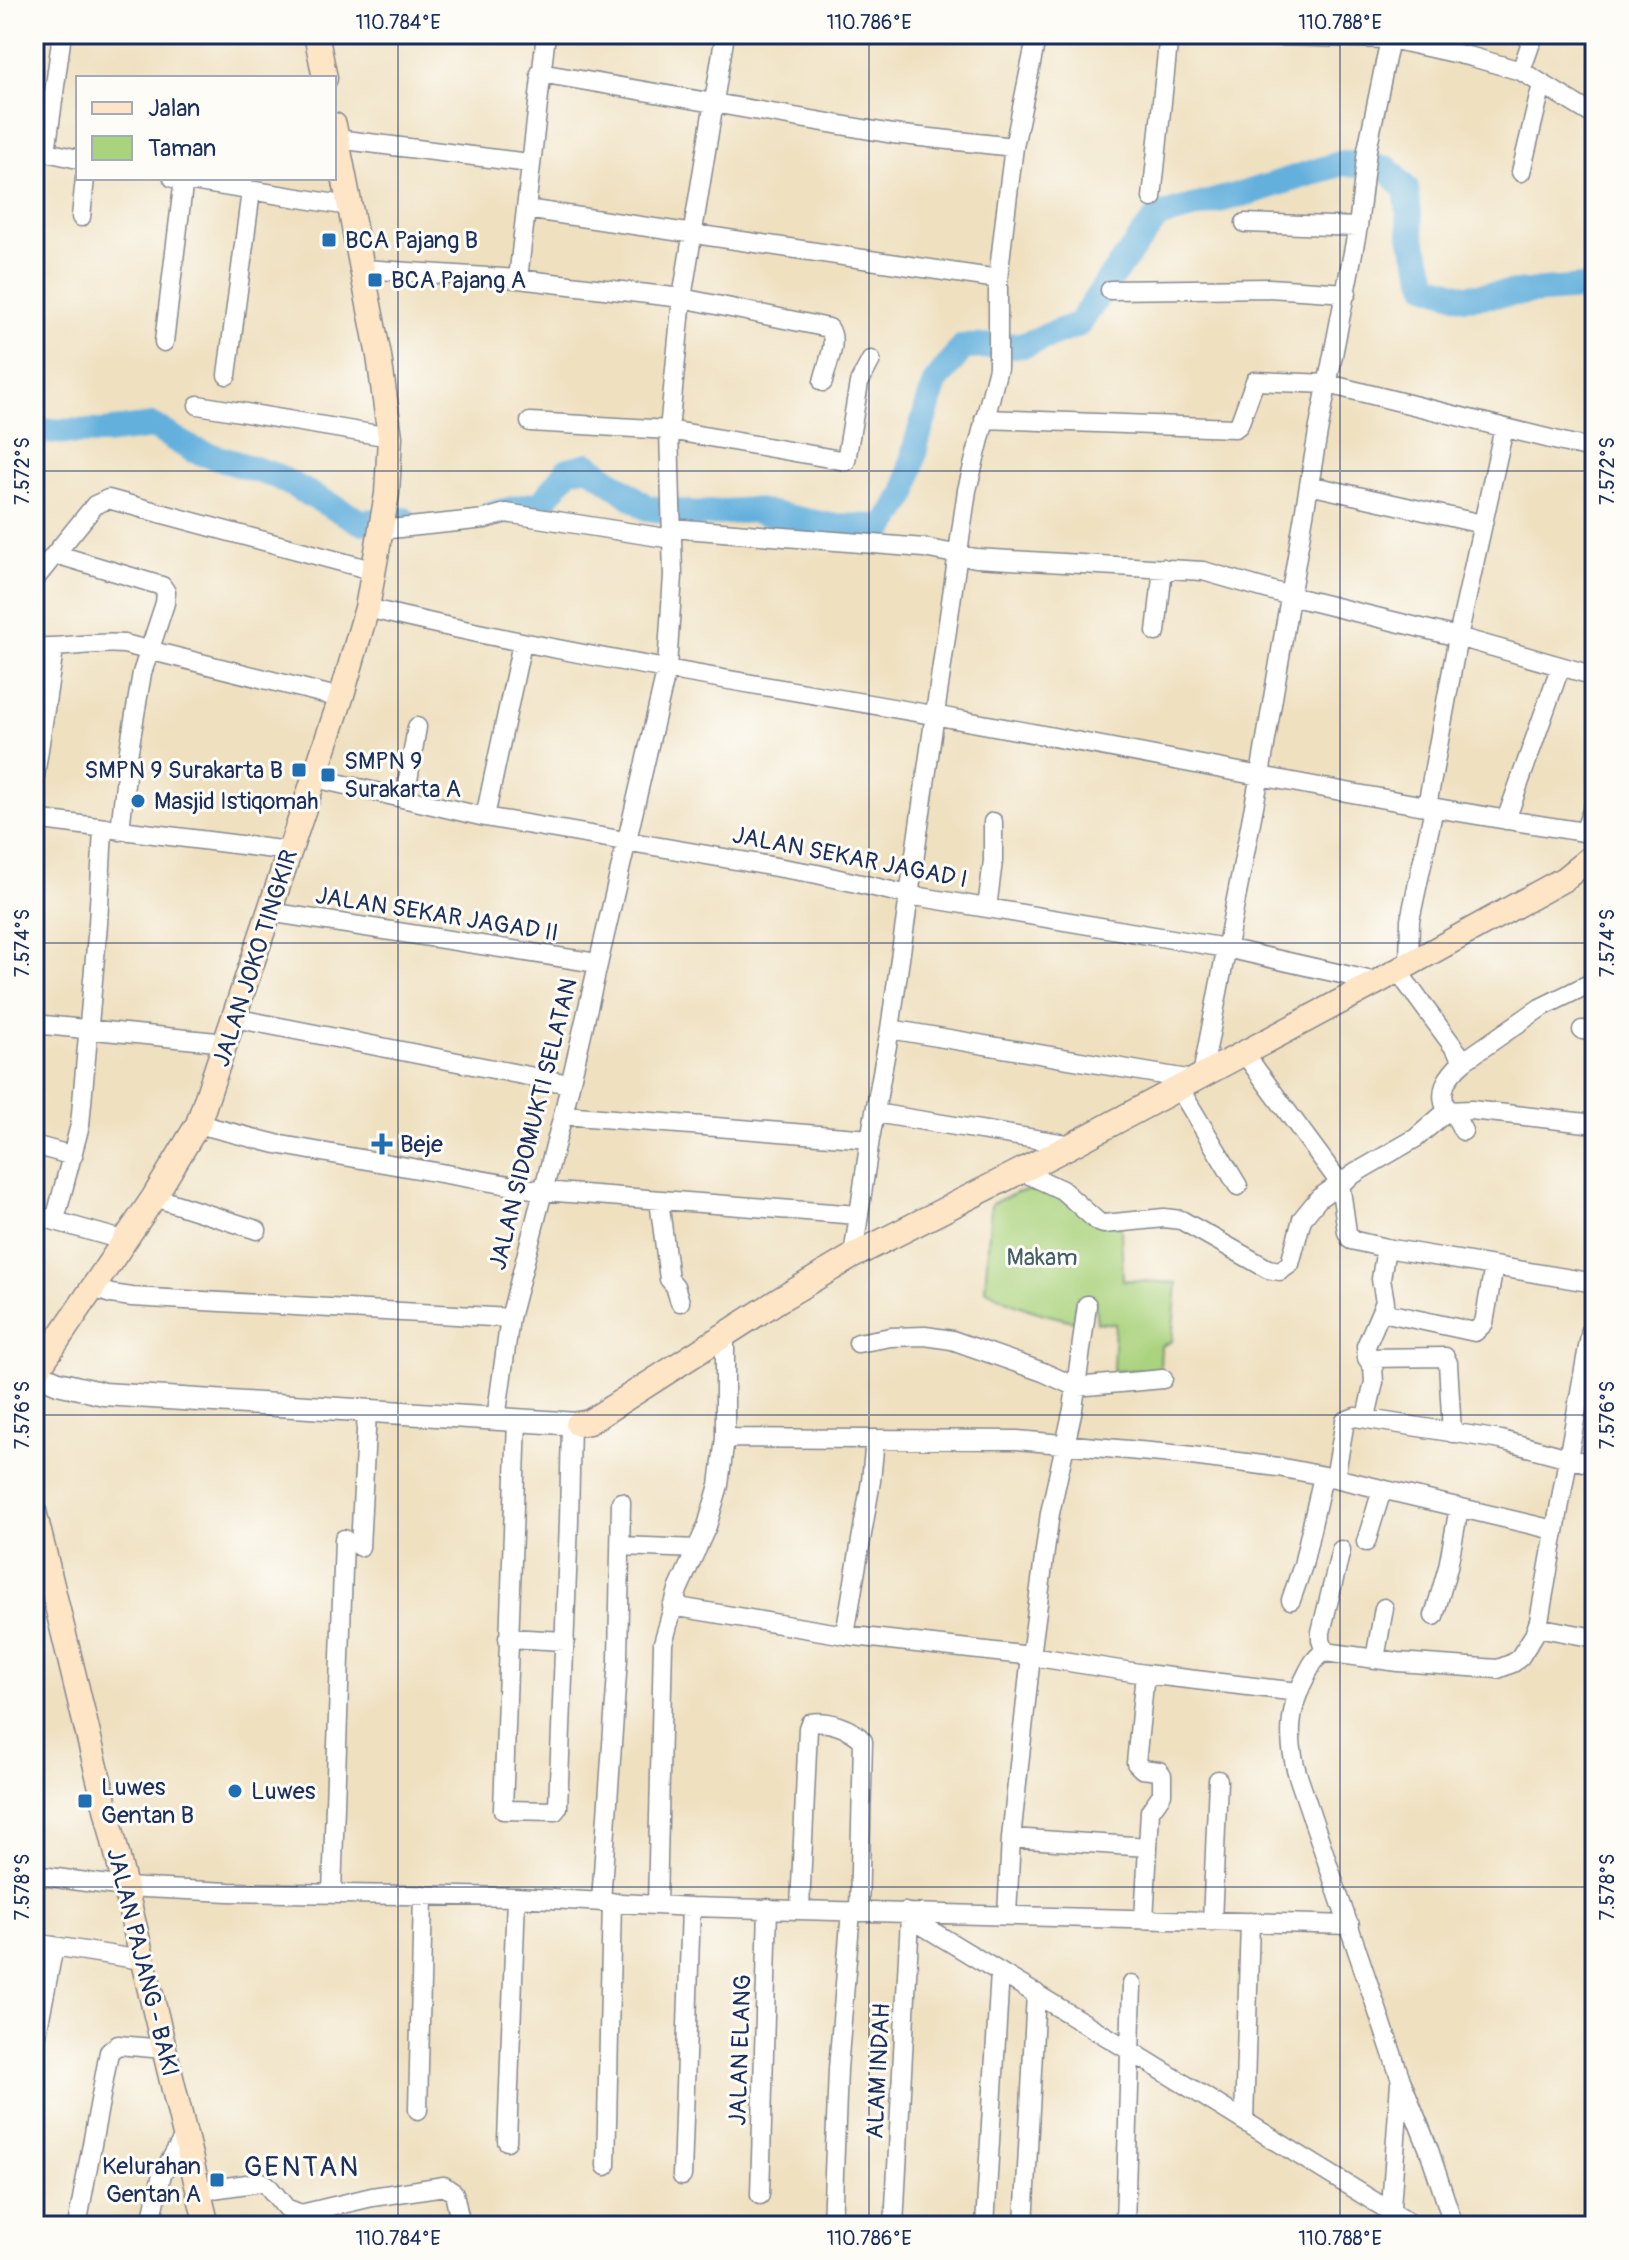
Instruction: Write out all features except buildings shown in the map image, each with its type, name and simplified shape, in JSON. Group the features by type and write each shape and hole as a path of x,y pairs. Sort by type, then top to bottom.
{"main road":[{"path":"316,34 325,76"},
{"name":"JALAN JOKO TINGKIR","path":"35,1374 122,1240 154,1197 198,1124 315,778 367,608 387,494 390,437 363,269 336,137"},
{"path":"574,1424 589,1422 853,1256 1072,1145 1208,1068 1394,972 1564,879 1595,854"},
{"name":"JALAN PAJANG - BAKI","path":"34,1511 207,2226"}],"street":[{"path":"62,34 40,150 76,159"},
{"path":"518,279 546,34"},
{"name":"JALAN SIDOMUKTI SELATAN","path":"565,1641 558,1807 555,1811 503,1810 512,1423 510,1318 563,1115 667,668 672,609 669,430 682,298 725,34"},
{"path":"1152,198 1169,34"},
{"path":"1212,34 1390,36 1521,71 1595,116"},
{"path":"1521,71 1534,34"},
{"path":"853,1256 890,1029 967,490 998,368 998,279 1014,147 1035,35"},
{"path":"1238,1186 1208,1068 1226,948 1260,775 1309,485 1347,293 1367,150 1390,36"},
{"path":"540,73 893,134 1014,147"},
{"path":"1521,172 1542,84"},
{"path":"336,132 529,163"},
{"path":"81,217 85,180"},
{"path":"164,342 180,180"},
{"path":"186,180 349,206"},
{"path":"227,375 251,191"},
{"path":"526,209 998,279"},
{"path":"1245,223 1358,227"},
{"path":"363,269 518,279 682,298 829,328 833,343 823,382"},
{"path":"1110,290 1269,288 1347,293"},
{"path":"530,422 669,430 846,461 859,383 871,360"},
{"path":"984,419 1235,428 1255,381 1328,384 1595,450"},
{"path":"198,405 390,437"},
{"path":"1464,1061 1394,972 1410,920 1458,637 1504,428"},
{"path":"1309,485 1482,524"},
{"path":"34,580 95,505 114,499 375,571"},
{"path":"381,527 485,519 506,513 909,547 982,558 1203,571 1595,676"},
{"path":"55,554 165,589 165,603 142,673 111,830 80,1125 55,1220"},
{"path":"1156,632 1163,568"},
{"path":"367,608 522,643 1590,836 1595,808"},
{"path":"34,647 54,649 113,643 341,698"},
{"path":"485,817 522,643"},
{"path":"34,783 54,649"},
{"path":"1506,820 1560,668"},
{"path":"405,798 417,727"},
{"name":"JALAN SEKAR JAGAD I","path":"315,778 485,817 817,874 909,895 1226,948 1394,972"},
{"path":"34,819 289,851"},
{"path":"987,908 993,861 993,822"},
{"name":"JALAN SEKAR JAGAD II","path":"269,912 597,963"},
{"path":"1463,1131 1442,1098 1445,1083 1464,1061 1540,1008 1595,981"},
{"path":"234,1018 569,1084"},
{"path":"34,1024 227,1043"},
{"path":"890,1029 1208,1068 1340,1183 1349,1236 1361,1243 1595,1283"},
{"path":"1021,1171 1062,1190 1098,1222 1164,1218 1181,1220 1275,1271 1286,1269 1290,1264 1302,1219 1308,1209 1340,1183 1416,1138 1450,1111 1595,1124"},
{"path":"875,1113 1072,1145"},
{"path":"563,1115 870,1139"},
{"path":"198,1124 276,1144 543,1191 858,1220 881,1241"},
{"path":"34,1145 73,1156"},
{"path":"154,1197 257,1230"},
{"path":"659,1200 669,1279 680,1302"},
{"path":"34,1215 122,1240"},
{"path":"1366,1417 1374,1382 1366,1346 1382,1312 1385,1293 1381,1279 1386,1248"},
{"path":"1382,1312 1475,1332 1484,1323 1494,1266"},
{"path":"91,1287 132,1297 510,1318"},
{"path":"1007,1915 1011,1838 1031,1656 1050,1513 1076,1387 1087,1305"},
{"path":"1454,2226 1429,2150 1401,2080 1292,1757 1291,1717 1298,1692 1316,1658 1325,1652 1489,1669 1505,1667 1520,1657 1537,1627 1595,1308"},
{"path":"657,1905 662,1662 666,1628 672,1606 713,1508 725,1438 725,1334"},
{"path":"858,1343 925,1336 952,1340 1033,1368 1076,1387 1163,1379"},
{"path":"1367,1358 1445,1357 1448,1363 1452,1433"},
{"path":"35,1374 104,1394 512,1423 574,1424 565,1641 508,1638"},
{"path":"332,1894 352,1543 367,1411"},
{"path":"1291,1600 1345,1421 1366,1417 1501,1440 1595,1465"},
{"path":"725,1438 1063,1443 1203,1457 1329,1477 1554,1530"},
{"path":"845,1635 869,1495 875,1439"},
{"path":"1366,1542 1382,1490"},
{"path":"606,2166 606,1902 618,1659 621,1502"},
{"path":"1434,1616 1448,1567 1459,1508"},
{"path":"621,1546 697,1549"},
{"path":"1325,1652 1321,1632 1341,1550"},
{"path":"672,1606 845,1635 1298,1692"},
{"path":"1375,1659 1384,1608"},
{"path":"1537,1627 1595,1638"},
{"path":"1144,1920 1150,1811 1162,1794 1159,1771 1142,1769 1136,1763 1145,1674"},
{"path":"800,1908 808,1728 810,1723 817,1722 848,1730 863,1741 855,1911 838,2069 832,2226"},
{"path":"1212,1922 1218,1780"},
{"path":"1011,1838 1148,1847"},
{"path":"34,1875 124,1887 215,1892 516,1897 908,1915 1350,1925"},
{"path":"418,2110 423,1895"},
{"path":"507,2141 516,1897"},
{"path":"682,2176 691,1907"},
{"name":"JALAN ELANG","path":"760,2195 768,1908"},
{"path":"908,1915 1244,2121 1390,2219 1414,2226"},
{"name":"ALAM INDAH","path":"894,2226 908,1915"},
{"path":"1244,2121 1250,1922"},
{"path":"34,1943 142,1960"},
{"path":"34,2049 54,1946"},
{"path":"985,2226 1000,1972"},
{"path":"1125,2226 1132,1984"},
{"path":"1024,2226 1036,1993"},
{"path":"77,2226 109,2052 118,2045 164,2049"},
{"path":"1390,2219 1395,2123 1401,2080"},
{"path":"150,2226 162,2174 185,2135"},
{"path":"199,2191 261,2182 286,2208 301,2214 372,2197 444,2186 451,2189 456,2198 461,2226"}],"green space":[{"name":"Makam","path":"1033,1190 1056,1196 1121,1228 1123,1280 1177,1283 1172,1341 1161,1346 1160,1369 1113,1371 1115,1324 1097,1322 1094,1297 1076,1304 1074,1321 1028,1309 985,1289 991,1204 1018,1192"}],"waterway":[{"path":"491,514 542,503 568,470 588,465 647,508 697,514 752,510 831,526 884,527 905,495 916,444 935,383 963,347 1024,345 1079,324 1158,216 1343,163 1388,169 1406,189 1412,240 1428,285 1465,297 1595,287"},
{"path":"34,431 105,432 153,426 193,450 276,476 361,522 404,520"}],"place":[{"name":"BCA Pajang B","path":"329,240"},
{"name":"BCA Pajang A","path":"375,280"},
{"name":"SMPN 9 Surakarta B","path":"299,770"},
{"name":"SMPN 9 Surakarta A","path":"328,775"},
{"name":"Masjid Istiqomah","path":"138,801"},
{"name":"Beje","path":"382,1144"},
{"name":"Luwes","path":"235,1791"},
{"name":"Luwes Gentan B","path":"85,1801"},
{"name":"Kelurahan Gentan A","path":"217,2180"}],"district":[{"name":"GENTAN","path":"302,2166"}]}
